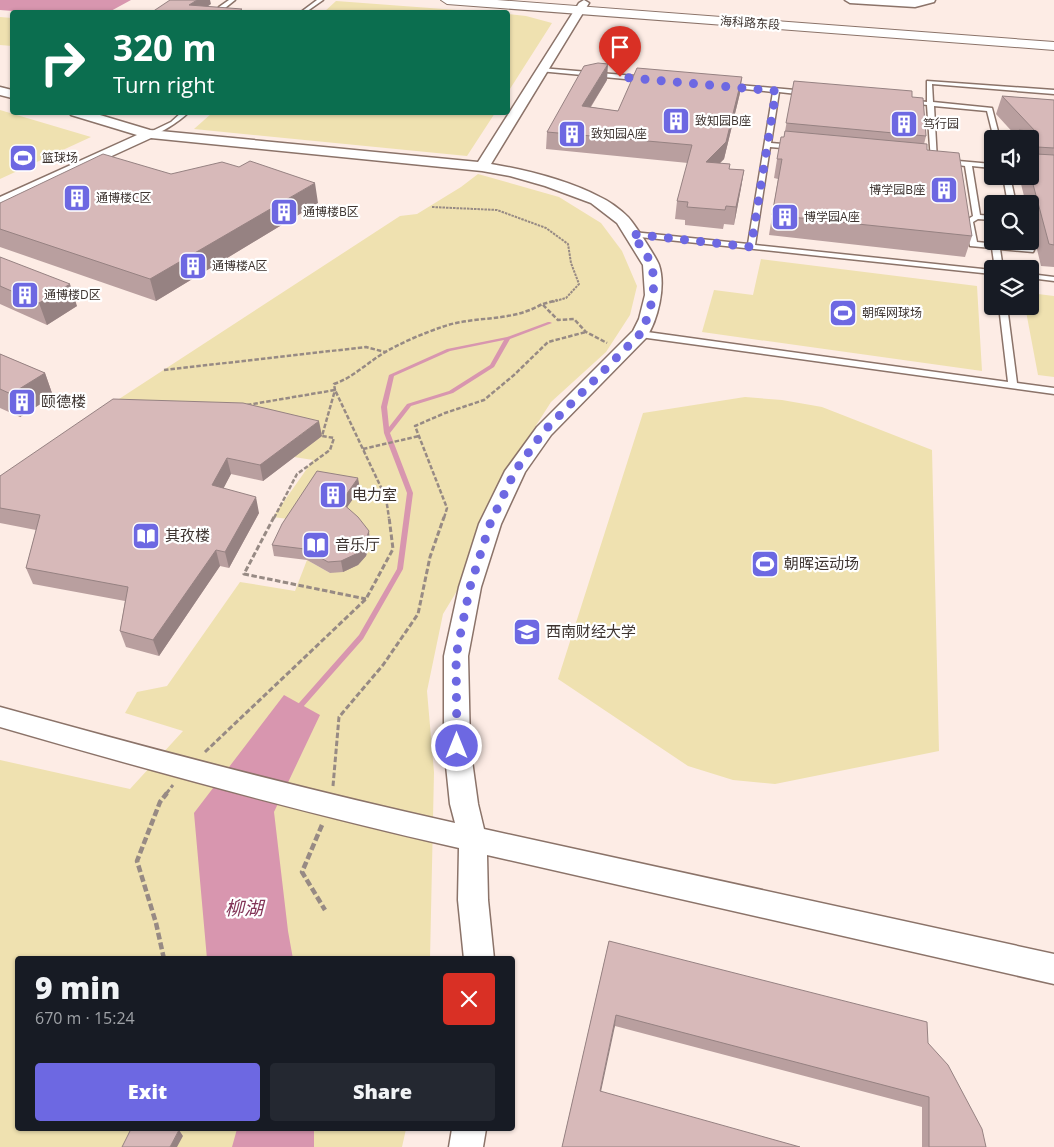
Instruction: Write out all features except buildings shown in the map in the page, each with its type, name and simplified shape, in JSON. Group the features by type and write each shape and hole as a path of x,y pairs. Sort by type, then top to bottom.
{"main road":[{"name":"海科路东段","path":"447,0 1054,38"},
{"name":"海科路东段","path":"541,0 582,7 1054,46"}],"street":[{"path":"850,0 915,4 930,0"},
{"path":"482,167 582,7"},
{"path":"85,115 149,134 482,167 527,176 596,200 623,220 651,265 653,295 648,319 640,334 544,431 515,471 490,524 472,579 456,656 457,746 464,804 473,839 473,900 479,956"},
{"path":"4,197 149,134"},
{"path":"0,717 186,770 330,807 1054,969"},
{"path":"466,1147 469,1131"}],"lane":[{"path":"224,10 221,8 232,0"},
{"path":"306,10 320,0"},
{"path":"541,70 659,80"},
{"path":"934,161 929,82 1054,92"},
{"path":"718,86 815,94"},
{"path":"751,247 776,91"},
{"path":"902,101 990,109 995,130"},
{"path":"149,134 173,123 182,115"},
{"path":"768,145 807,148"},
{"path":"924,160 984,165"},
{"path":"968,164 977,217"},
{"path":"984,217 977,217 969,220 973,244 984,245"},
{"path":"632,234 984,271"},
{"path":"1039,277 1054,279"},
{"path":"1005,315 1013,386"},
{"path":"640,334 1054,391"}],"path":[{"path":"163,956 156,923 137,861 160,802 186,770 366,600 393,549 386,498 335,390 334,384 348,379 356,371 385,352 443,326 527,313 542,304 566,298 579,284 571,264 568,244 546,228 497,210 432,207"},
{"path":"542,304 558,320 574,319 586,332 623,351"},
{"path":"325,910 302,872 330,807 339,717 383,665 418,614 430,557 447,508 415,426 445,413 484,400 514,375 548,342 586,332"},
{"path":"164,370 366,347 385,352"},
{"path":"240,406 335,390"},
{"path":"335,390 322,436 334,438 330,450 297,474 244,574 366,600"},
{"path":"363,449 419,436"}],"shaded area":[{"path":"336,1 457,10 326,10"},
{"path":"510,14 526,16 552,23 510,89"},
{"path":"0,17 10,18 10,46 0,45"},
{"name":"篮球场","path":"0,110 10,113 10,115 17,115 91,137 0,179"},
{"path":"210,115 494,115 467,156 194,129"},
{"path":"478,174 559,197 601,223 622,251 637,286 630,315 606,352 551,402 495,490 480,553 443,614 427,691 434,772 430,956 15,956 15,1131 406,1131 402,1147 0,1147 0,760 130,789 183,731 125,713 137,692 167,686 240,582 295,591 307,560 330,573 351,567 364,556 370,542 296,520 273,517 313,460 96,414 400,216 417,214 461,187"},
{"name":"朝晖网球场","path":"761,259 977,286 982,371 702,332 714,290 753,295"},
{"path":"1039,294 1054,296 1054,377 1038,375 1027,315 1039,315"},
{"name":"朝晖运动场","path":"745,397 782,400 822,407 932,450 939,751 775,784 733,780 688,766 558,679 643,413"}],"water":[{"path":"0,0 131,0 113,10 0,10"},
{"name":"柳湖","path":"284,695 320,715 274,812 292,956 207,956 194,813"},
{"path":"236,1131 314,1131 314,1147 232,1147"}],"waterway":[{"path":"508,338 550,323"},
{"path":"387,433 384,407 392,375 449,350 508,338"},
{"path":"387,433 409,405 451,392 492,366 508,338"},
{"path":"301,705 361,637 400,569 410,493 387,433"}],"place":[{"name":"致知园B座","path":"676,121"},
{"name":"笃行园","path":"904,124"},
{"name":"致知园A座","path":"572,134"},
{"name":"篮球场","path":"23,158"},
{"name":"博学园B座","path":"944,190"},
{"name":"通博楼C区","path":"77,198"},
{"name":"通博楼B区","path":"284,212"},
{"name":"博学园A座","path":"785,217"},
{"name":"通博楼A区","path":"193,266"},
{"name":"通博楼D区","path":"25,295"},
{"name":"朝晖网球场","path":"843,313"},
{"name":"颐德楼","path":"22,402"},
{"name":"电力室","path":"333,495"},
{"name":"其孜楼","path":"146,536"},
{"name":"音乐厅","path":"316,545"},
{"name":"朝晖运动场","path":"765,564"},
{"name":"西南财经大学","path":"527,632"}],"route":[{"path":"457,746 456,656 470,587 490,524 515,471 544,431 640,334 648,319 653,295 651,265 632,234 751,247 776,91 620,77"}]}
